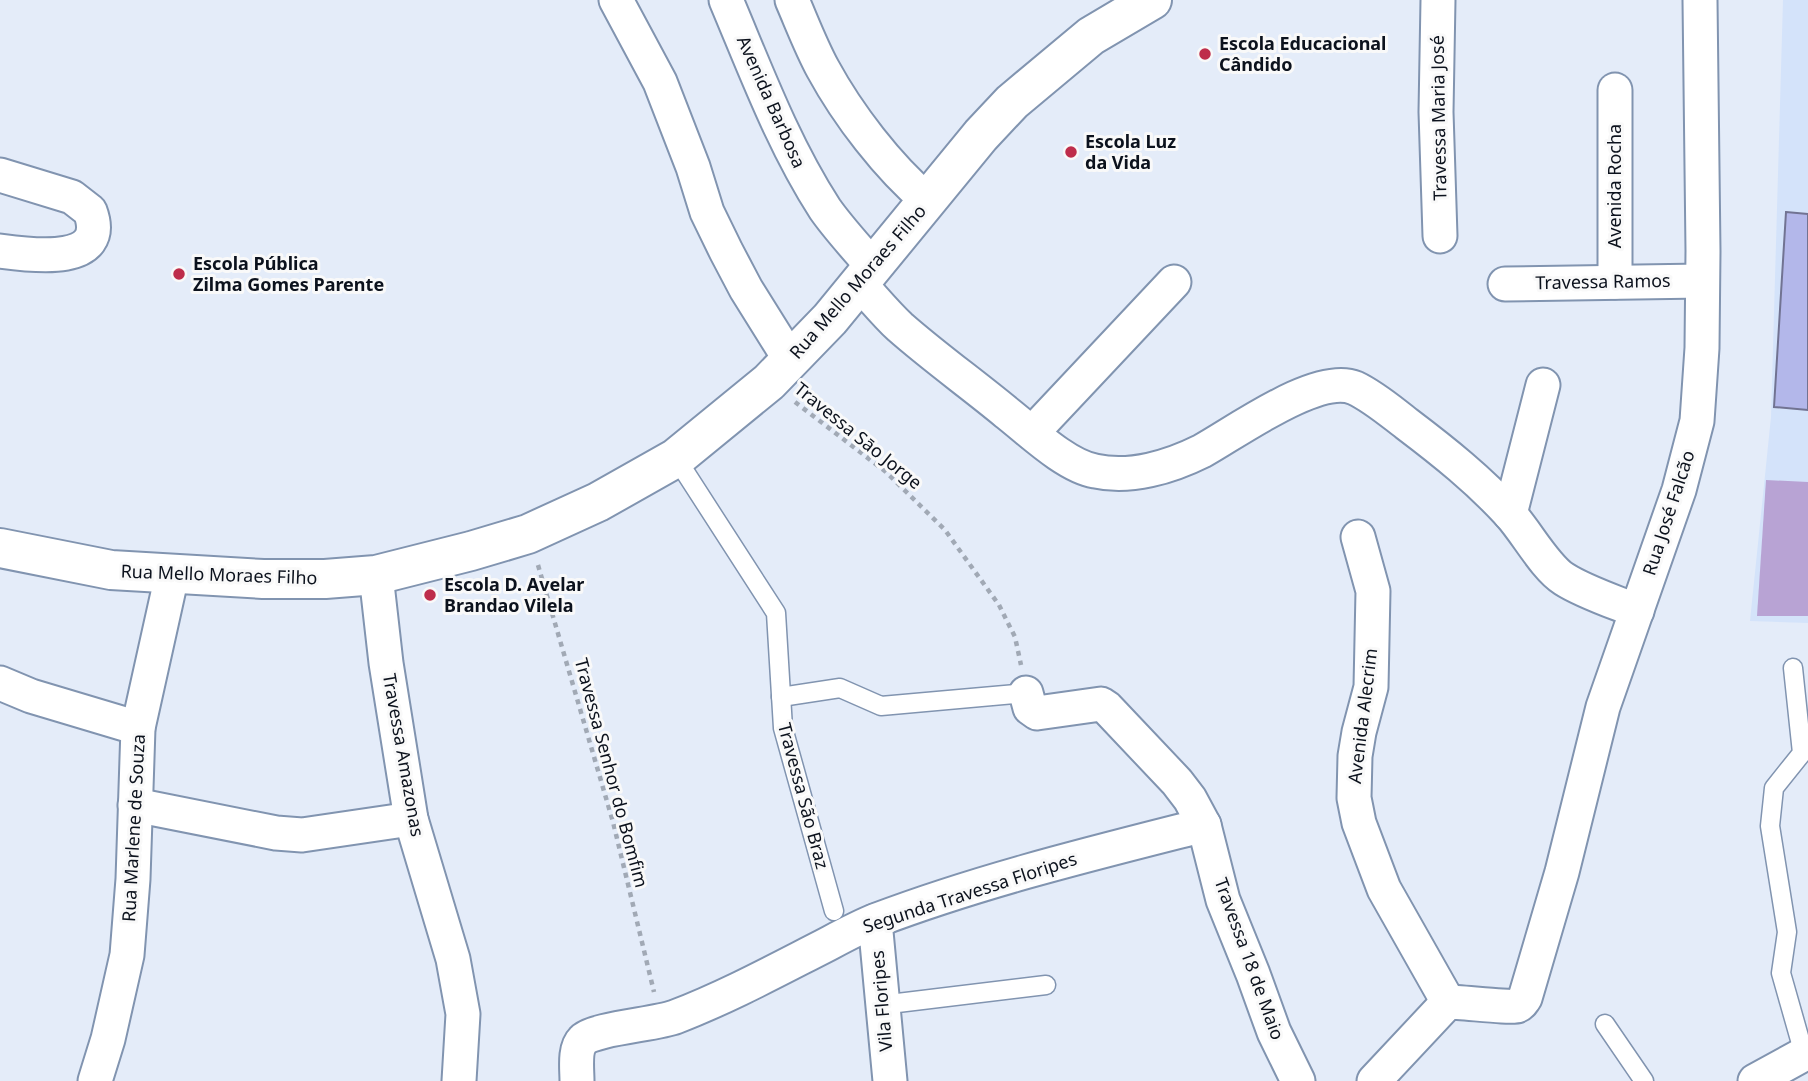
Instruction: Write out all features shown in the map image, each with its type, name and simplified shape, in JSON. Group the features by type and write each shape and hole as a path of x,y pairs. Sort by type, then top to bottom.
{"main road":[{"name":"Rua Mello Moraes Filho","path":"0,548 111,570 172,575 325,579 376,575 471,551 528,534 598,502 676,458 780,371 867,275 981,135 1012,102 1091,36 1152,0"}],"street":[{"path":"616,0 660,82 693,167 707,212 746,289 780,371"},
{"name":"Avenida Barbosa","path":"726,0 785,139 899,326 1065,457 1091,471 1121,475 1146,471 1201,451 1245,424 1307,393 1339,385 1352,387 1375,399 1459,464 1510,514 1549,566 1564,580 1637,611"},
{"path":"792,0 823,70 860,126 887,161 927,200"},
{"name":"Travessa Maria José","path":"1438,0 1436,112 1440,236"},
{"name":"Rua José Falcão","path":"1448,1002 1513,1008 1525,998 1562,872 1603,707 1679,490 1697,421 1702,348 1700,0"},
{"name":"Avenida Rocha","path":"1615,90 1615,282"},
{"path":"0,175 72,197 90,211 93,229 86,245 60,256 0,251"},
{"name":"Travessa Ramos","path":"1505,284 1702,281"},
{"path":"1032,433 1174,282"},
{"path":"1510,514 1543,384"},
{"name":"Avenida Alecrim","path":"1357,537 1373,591 1371,687 1355,756 1354,798 1359,822 1384,888 1448,1002"},
{"name":"Rua Marlene de Souza","path":"95,1081 108,1039 127,955 133,879 138,728 172,575"},
{"name":"Travessa Amazonas","path":"376,575 386,663 411,819 453,959 463,1014 459,1081"},
{"path":"0,683 32,696 138,728"},
{"name":"Travessa 18 de Maio","path":"1026,693 1031,708 1037,713 1104,705 1121,720 1190,799 1204,825 1223,900 1274,1032 1298,1081"},
{"path":"135,805 276,833 302,835 411,819"},
{"name":"Segunda Travessa Floripes","path":"577,1081 578,1050 587,1037 605,1031 661,1022 722,999 875,921 975,887 1204,825"},
{"name":"Vila Floripes","path":"875,921 890,1081"},
{"path":"1374,1081 1448,1002"},
{"path":"1755,1081 1806,1053"}],"lane":[{"name":"Travessa São Braz","path":"676,458 776,613 783,729 834,911"},
{"path":"1793,668 1802,753 1774,788 1770,826 1787,932 1782,973 1806,1053"},
{"path":"781,697 840,688 881,706 1026,693"},
{"path":"881,1005 1046,985"},
{"path":"1605,1024 1644,1081"}],"path":[{"name":"Travessa Sāo Jorge","path":"780,371 945,530 999,604 1015,637 1026,693"},
{"name":"Travessa Senhor do Bomfim","path":"528,534 613,822 661,1022"}],"shaded area":[{"path":"1783,0 1808,0 1808,623 1750,621 1771,417"},
{"path":"1766,480 1808,482 1808,616 1757,616"}],"building":[{"path":"1786,212 1808,214 1808,410 1774,407"}],"place":[{"name":"Escola Educacional Cândido","path":"1205,54"},
{"name":"Escola Luz da Vida","path":"1071,152"},
{"name":"Escola Pública Zilma Gomes Parente","path":"179,274"},
{"name":"Escola D. Avelar Brandao Vilela","path":"430,595"}]}
